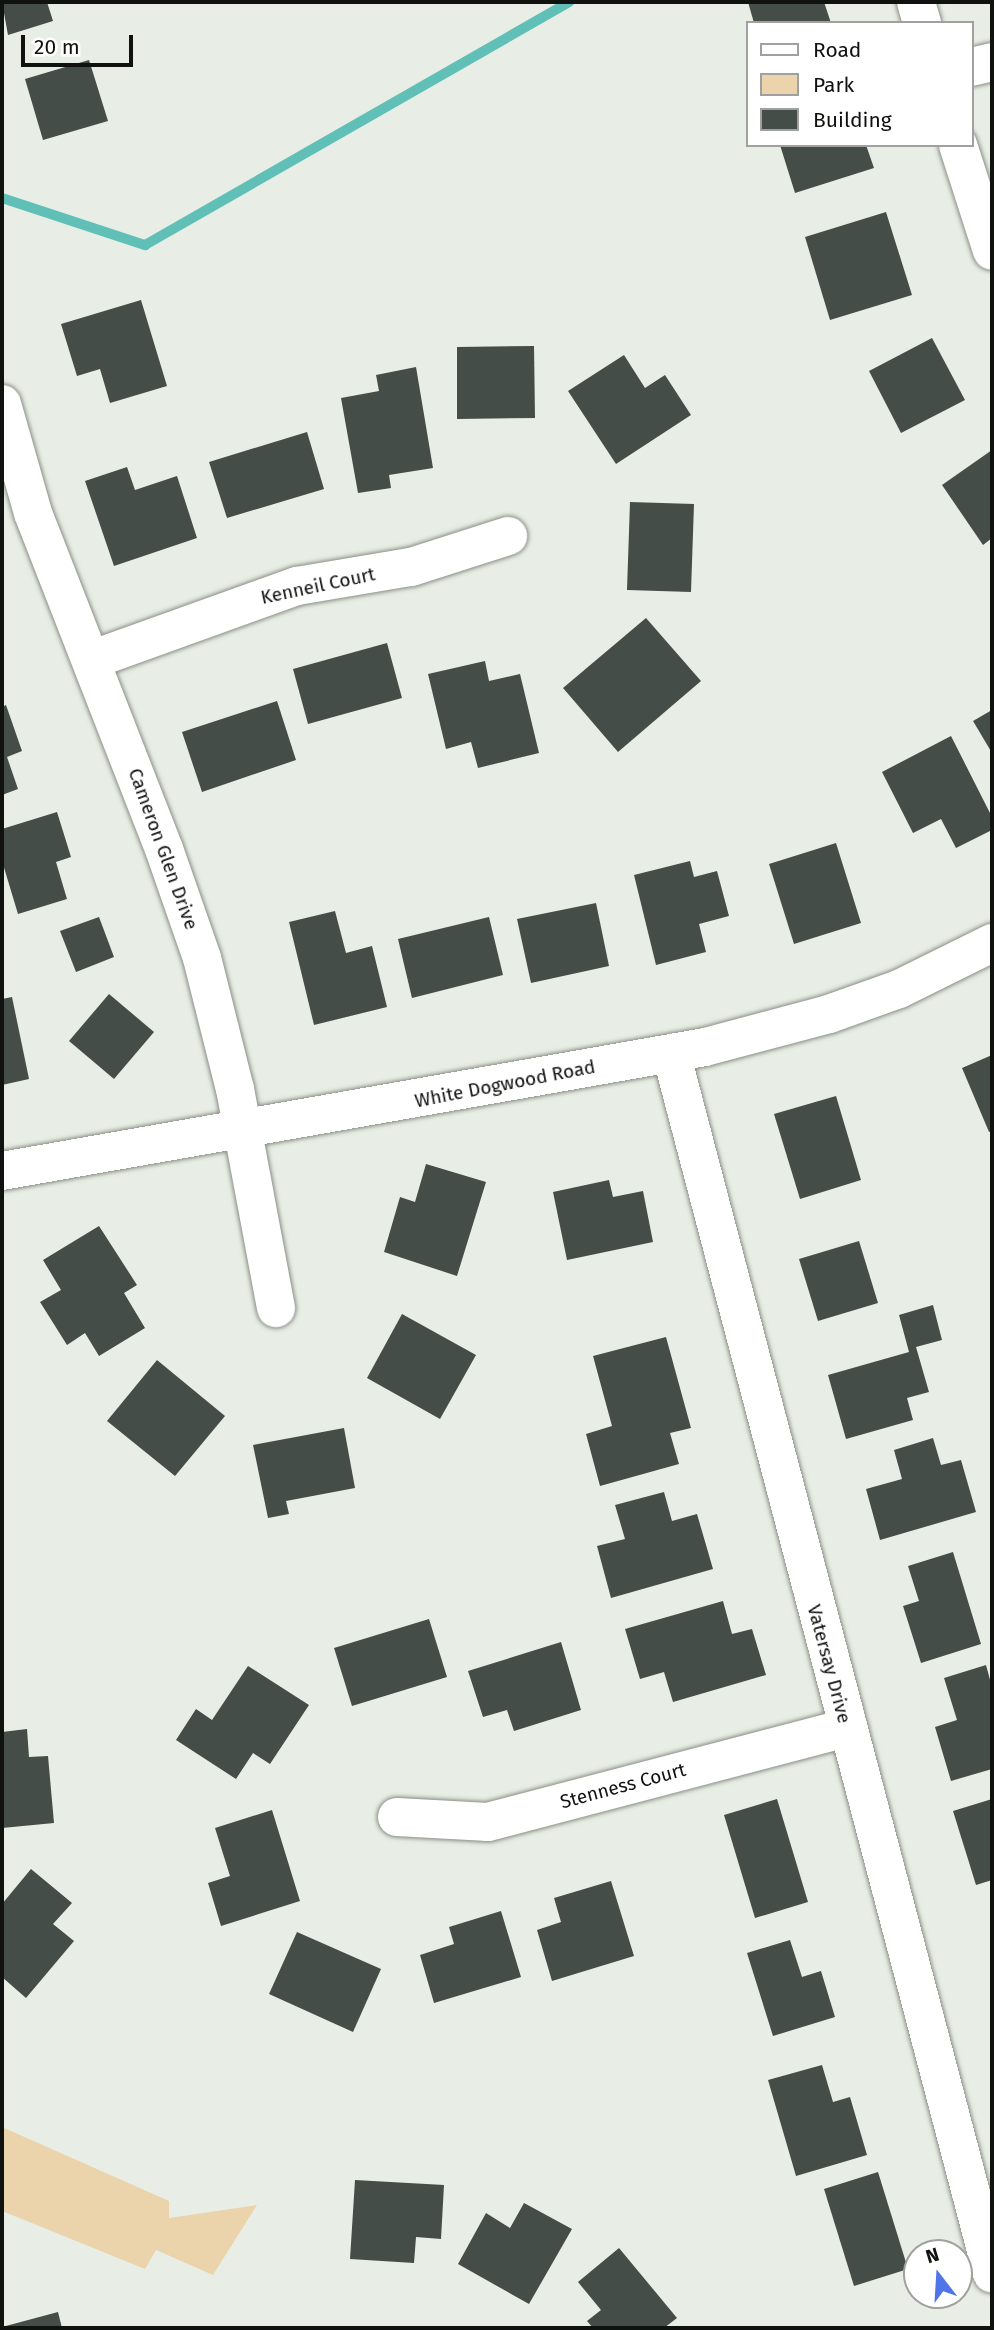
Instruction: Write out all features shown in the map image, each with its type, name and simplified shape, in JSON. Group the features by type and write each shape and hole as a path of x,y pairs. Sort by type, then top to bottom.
{"street":[{"path":"916,2 921,21"},
{"path":"973,67 992,62"},
{"path":"959,147 992,251"},
{"name":"Cameron Glen Drive","path":"2,404 33,513 202,958 243,1132 276,1308"},
{"name":"Kenneil Court","path":"91,660 297,586 411,567 508,536"},
{"name":"White Dogwood Road","path":"2,1171 243,1132 671,1053 829,1014 899,989 992,943"},
{"name":"Vatersay Drive","path":"671,1053 846,1728 992,2273"},
{"name":"Stenness Court","path":"397,1817 488,1822 846,1728"}],"green space":[{"path":"2,2127 169,2201 169,2218 257,2205 213,2275 156,2250 145,2269 2,2211"}],"building":[{"path":"2,2 47,2 53,21 8,35"},
{"path":"748,2 824,2 830,21 753,21"},
{"path":"89,60 108,121 43,140 25,79"},
{"path":"781,147 867,147 874,168 795,193"},
{"path":"886,212 912,295 830,320 805,237"},
{"path":"141,300 167,386 110,403 100,369 77,376 61,324"},
{"path":"932,338 965,400 901,433 869,371"},
{"path":"534,346 535,418 457,419 457,347"},
{"path":"624,355 645,388 665,375 691,415 616,464 568,391"},
{"path":"416,367 433,468 389,475 391,488 358,493 341,398 379,391 376,375"},
{"path":"307,432 324,489 227,518 209,462"},
{"path":"992,450 992,538 983,545 942,485"},
{"path":"127,467 135,490 177,476 197,538 114,566 85,481"},
{"path":"630,502 694,504 691,592 627,590"},
{"path":"646,618 701,681 618,752 563,688"},
{"path":"387,643 402,698 308,724 293,669"},
{"path":"485,661 489,681 520,674 539,753 478,768 471,742 446,749 428,674"},
{"path":"277,701 296,760 202,792 182,732"},
{"path":"6,705 22,751 7,757 18,789 2,795 2,707"},
{"path":"992,710 992,753 973,721"},
{"path":"951,736 992,817 992,830 956,848 941,819 913,833 882,772"},
{"path":"57,812 71,857 56,862 67,899 18,914 2,861 2,829"},
{"path":"836,843 861,923 794,944 769,864"},
{"path":"690,861 694,877 717,871 729,916 699,924 706,952 656,965 634,875"},
{"path":"596,903 609,966 531,983 517,919"},
{"path":"335,911 346,953 372,946 387,1007 314,1025 289,922"},
{"path":"99,917 114,957 76,972 60,931"},
{"path":"489,917 503,975 412,998 398,939"},
{"path":"109,994 154,1032 114,1079 69,1041"},
{"path":"12,997 29,1079 2,1085 2,999"},
{"path":"992,1055 992,1131 989,1132 962,1068"},
{"path":"836,1096 861,1180 800,1199 774,1114"},
{"path":"426,1164 486,1182 457,1276 384,1252 400,1197 415,1202"},
{"path":"609,1180 613,1197 643,1191 653,1242 567,1260 553,1192"},
{"path":"99,1226 137,1285 124,1293 145,1328 99,1356 85,1333 67,1345 40,1302 61,1290 43,1260"},
{"path":"859,1241 878,1303 818,1321 799,1259"},
{"path":"933,1305 942,1340 916,1347 929,1392 907,1398 913,1420 846,1439 828,1375 909,1352 899,1315"},
{"path":"402,1314 476,1355 440,1419 367,1378"},
{"path":"666,1337 691,1428 670,1433 679,1464 600,1486 586,1434 612,1426 593,1356"},
{"path":"157,1360 225,1416 175,1476 107,1421"},
{"path":"344,1428 355,1488 286,1501 289,1514 268,1518 253,1445"},
{"path":"933,1438 941,1465 961,1460 976,1512 880,1540 866,1489 902,1479 894,1450"},
{"path":"664,1492 672,1521 697,1514 713,1569 611,1598 597,1546 625,1539 615,1505"},
{"path":"953,1552 981,1644 921,1663 903,1606 919,1601 908,1566"},
{"path":"723,1601 732,1634 752,1629 766,1675 673,1702 664,1672 640,1679 625,1629"},
{"path":"429,1619 447,1677 352,1706 334,1648"},
{"path":"561,1642 581,1710 514,1731 507,1710 483,1717 468,1671"},
{"path":"986,1665 992,1687 992,1769 951,1781 935,1727 957,1720 944,1678"},
{"path":"248,1666 309,1705 270,1764 253,1753 236,1779 176,1740 196,1709 212,1720"},
{"path":"27,1729 29,1757 48,1756 54,1823 2,1828 2,1732"},
{"path":"777,1799 808,1902 755,1918 724,1815"},
{"path":"992,1799 992,1880 976,1885 953,1811"},
{"path":"272,1810 300,1901 221,1926 208,1883 230,1876 215,1828"},
{"path":"31,1869 72,1903 53,1924 74,1941 26,1998 2,1977 2,1904"},
{"path":"611,1881 634,1956 552,1981 537,1930 561,1922 554,1898"},
{"path":"501,1911 521,1977 434,2003 420,1955 454,1944 449,1927"},
{"path":"297,1932 381,1969 353,2032 269,1994"},
{"path":"790,1940 802,1977 821,1971 835,2017 773,2036 747,1953"},
{"path":"822,2065 833,2102 850,2097 867,2155 796,2176 768,2080"},
{"path":"878,2172 903,2253 903,2271 854,2286 824,2189"},
{"path":"355,2180 444,2185 441,2239 416,2237 414,2263 350,2259"},
{"path":"524,2203 572,2229 529,2304 458,2264 486,2213 510,2228"},
{"path":"619,2248 677,2318 664,2328 593,2328 587,2321 601,2310 578,2282"},
{"path":"58,2312 62,2328 2,2328 2,2327"}],"waterway":[{"path":"2,198 145,245 569,2"}]}
